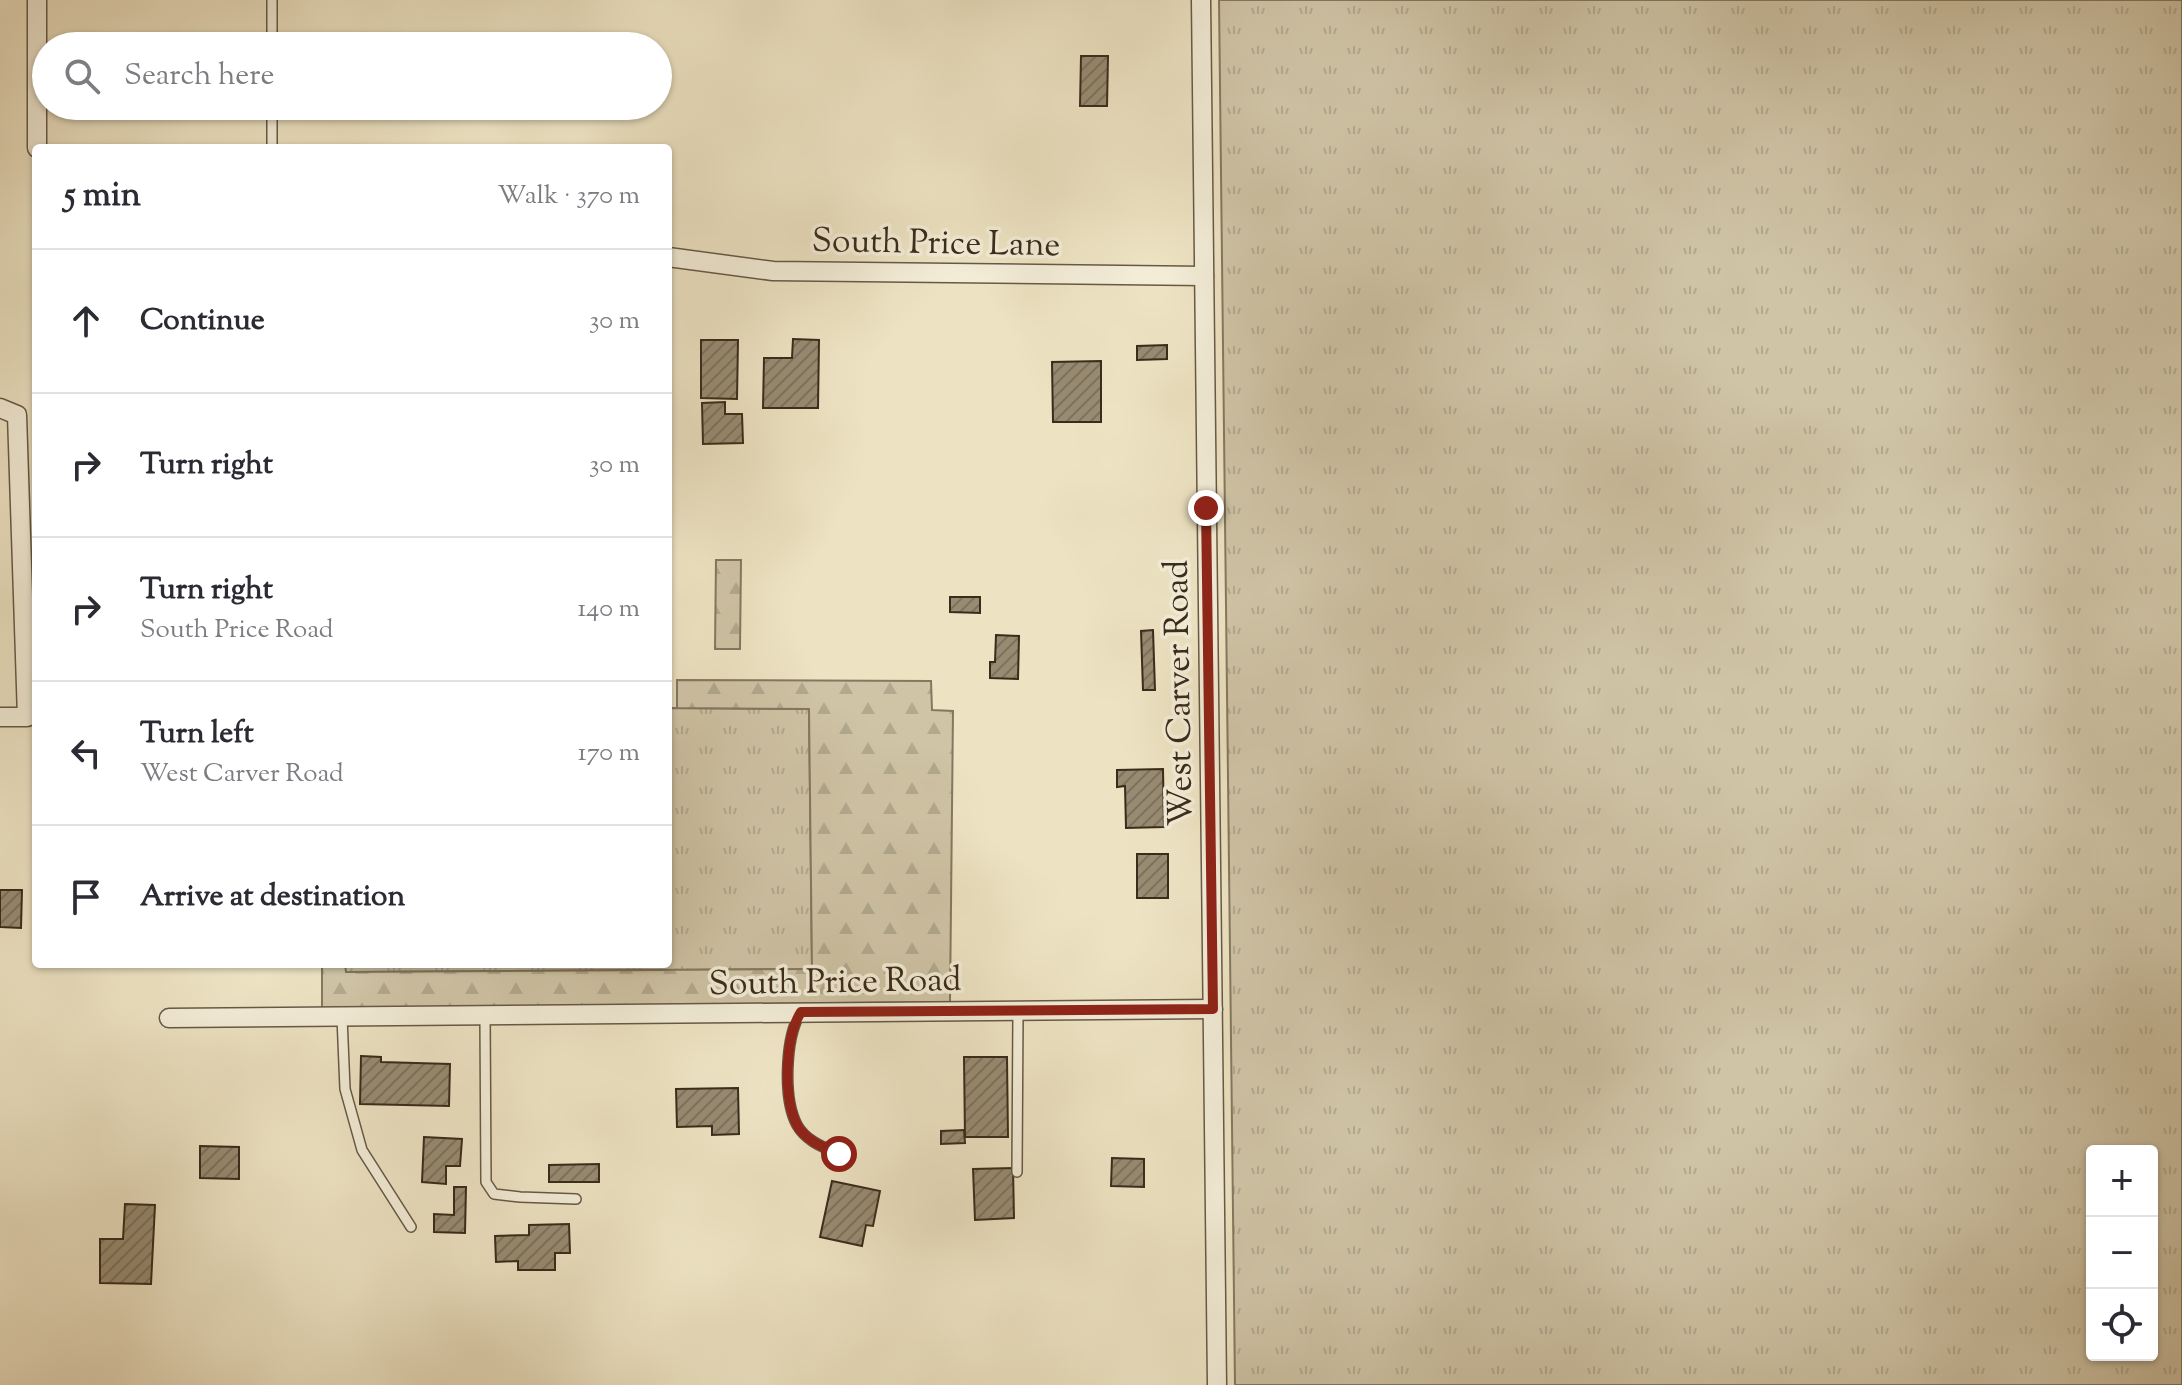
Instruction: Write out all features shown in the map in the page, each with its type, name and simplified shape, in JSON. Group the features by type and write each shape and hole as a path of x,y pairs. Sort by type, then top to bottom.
{"street":[{"path":"37,0 37,32"},
{"name":"West Carver Road","path":"1201,0 1188,276 1213,1009 1217,1385"},
{"path":"37,120 37,144"},
{"name":"South Price Lane","path":"672,258 773,271 1188,276"},
{"path":"0,408 17,415 32,717 0,717"},
{"name":"South Price Road","path":"169,1018 1213,1009"}],"lane":[{"path":"272,0 272,32"},
{"path":"272,120 272,144"},
{"path":"1017,1172 1018,1010"},
{"path":"801,1012 792,1025 789,1044 790,1098 797,1125 814,1143 839,1154"},
{"path":"485,1015 486,1182 494,1194 576,1199"},
{"path":"342,1017 345,1089 362,1150 411,1227"}],"green space":[{"path":"1219,0 2182,0 2182,1385 1235,1385"},
{"path":"716,560 741,560 740,649 715,649"},
{"path":"677,680 931,681 932,710 953,711 950,1002 322,1008 322,968 346,968 346,972 812,969 809,709 677,708"},
{"path":"672,708 809,709 812,969 345,972 345,968 672,968"}],"building":[{"path":"1081,56 1108,56 1107,106 1080,106"},
{"path":"793,339 819,340 818,408 763,408 764,358 792,358"},
{"path":"701,340 738,340 737,399 701,398"},
{"path":"1167,345 1167,359 1137,360 1137,346"},
{"path":"1101,361 1101,422 1053,422 1052,362"},
{"path":"725,402 725,414 742,414 743,443 703,444 702,403"},
{"path":"950,597 980,597 980,613 950,612"},
{"path":"1153,630 1155,690 1143,690 1141,631"},
{"path":"996,635 1019,636 1018,679 990,678 990,662 995,662"},
{"path":"1163,769 1164,827 1126,828 1125,786 1117,787 1117,770"},
{"path":"1137,854 1168,854 1168,898 1137,898"},
{"path":"0,890 22,890 21,928 0,927"},
{"path":"361,1056 381,1057 381,1062 450,1064 449,1106 360,1104"},
{"path":"964,1057 1007,1057 1008,1137 965,1137"},
{"path":"738,1088 739,1134 712,1135 712,1126 677,1127 676,1089"},
{"path":"964,1130 965,1143 941,1144 941,1131"},
{"path":"424,1137 462,1139 460,1166 446,1166 446,1184 422,1182"},
{"path":"200,1146 239,1147 239,1179 200,1178"},
{"path":"1112,1158 1144,1159 1144,1187 1111,1186"},
{"path":"599,1164 599,1182 549,1182 549,1165"},
{"path":"1013,1168 1014,1218 975,1220 973,1169"},
{"path":"832,1181 880,1191 873,1226 866,1225 862,1246 820,1237"},
{"path":"454,1187 466,1187 465,1233 434,1232 434,1214 454,1215"},
{"path":"125,1204 155,1205 151,1284 100,1283 100,1239 123,1239"},
{"path":"569,1224 570,1253 555,1253 555,1270 518,1270 518,1261 496,1262 495,1236 529,1235 529,1225"}],"route":[{"path":"839,1154 814,1143 797,1125 790,1098 789,1044 792,1025 801,1012 1213,1009 1206,508"}]}
